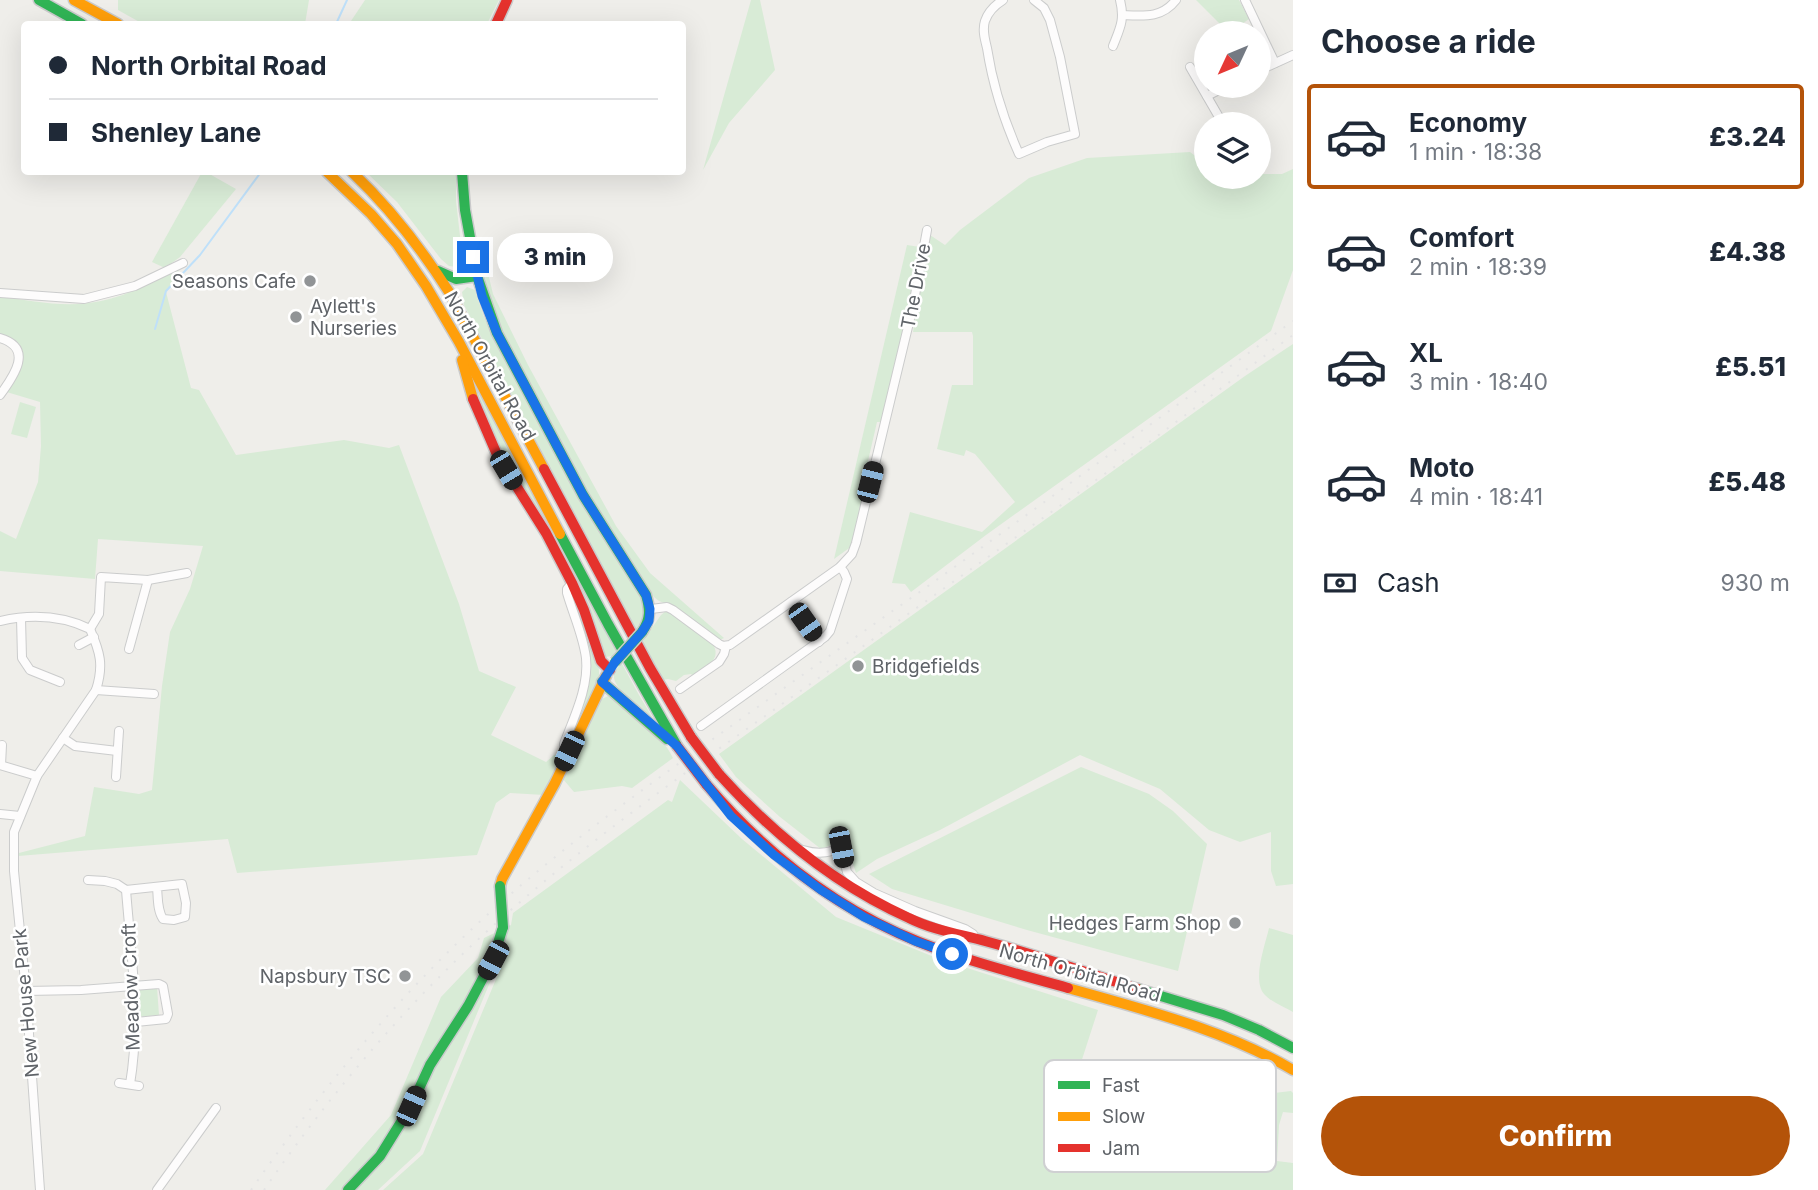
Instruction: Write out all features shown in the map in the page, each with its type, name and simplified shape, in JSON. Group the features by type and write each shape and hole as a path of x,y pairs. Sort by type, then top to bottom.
{"main road":[{"path":"39,0 77,21"},
{"path":"74,0 112,21"},
{"path":"497,21 507,0"},
{"name":"North Orbital Road","path":"330,175 371,214 397,244 426,286 459,342 666,729 731,816 774,855 821,890 864,917 915,941 1216,1032 1272,1057 1293,1070"},
{"name":"North Orbital Road","path":"355,175 390,210 434,268 650,668 691,737 744,802 811,862 892,910 963,938 985,941 1223,1015 1293,1048"},
{"path":"348,1190 380,1156 411,1106 430,1065 468,1006 493,960 503,927 500,886 502,879 555,783 602,682 649,621 650,609 646,595 588,504 491,320 477,276 465,210 462,175"},
{"path":"434,268 447,277 464,280 477,276"},
{"path":"461,314 457,292 464,280"},
{"path":"459,342 463,365 485,430 572,583 601,661 612,666"},
{"path":"602,682 677,746"}],"street":[{"path":"1003,0 991,10 985,21 984,31 992,79 1003,116 1019,154 1075,134 1051,20 1044,8 1034,0"},
{"path":"1113,46 1122,24 1120,0"},
{"path":"1123,15 1156,14 1170,8 1176,0"},
{"path":"1245,0 1275,63"},
{"path":"1271,65 1293,55"},
{"path":"1190,67 1194,74"},
{"name":"The Drive","path":"840,567 852,554 856,543 905,342 927,230"},
{"path":"0,293 84,299 135,286 183,262"},
{"path":"0,338 13,342 18,351 16,370 0,395"},
{"path":"650,609 667,607 719,644 726,646 840,567 844,572 847,579 830,631 819,642 701,726"},
{"path":"79,645 92,633 99,614 101,577 148,580 187,573"},
{"path":"129,649 148,580"},
{"path":"569,751 564,748 564,744 585,683 586,668 586,656 567,593 572,583"},
{"path":"791,602 819,642"},
{"path":"0,621 41,616 72,621 92,633"},
{"path":"21,618 22,658 30,670 60,682"},
{"name":"New House Park","path":"40,1190 26,991 14,871 14,832 37,776 96,690 101,674 100,654 92,633"},
{"path":"680,690 719,662 726,646"},
{"path":"96,690 154,694"},
{"path":"116,777 119,731"},
{"path":"63,738 75,746 117,751"},
{"path":"2,745 0,765 37,776"},
{"path":"0,814 20,816"},
{"path":"796,848 816,853 841,847 846,872 856,882 915,911 965,929 985,941"},
{"path":"88,880 117,884 127,890 182,884 186,903 185,917 163,919 160,915 157,887"},
{"name":"Meadow Croft","path":"119,1083 135,1085 136,1022 127,890"},
{"path":"26,991 159,984 163,986 169,1014 166,1019 136,1022"},
{"path":"157,1190 216,1108"}],"green space":[{"path":"118,0 309,0 306,21 138,21 118,10"},
{"path":"365,0 499,0 488,21 351,21"},
{"path":"751,0 760,0 775,70 729,123 703,170"},
{"path":"1196,0 1239,0 1249,19 1246,21 1217,21"},
{"path":"1190,152 1194,155 1194,189 1271,189 1271,174 1282,174 1293,169 1293,270 1271,331 986,535 911,592 905,584 892,583 910,512 982,532 1015,502 975,454 966,450 964,456 937,449 952,385 973,385 973,336 972,332 913,332 930,235 945,245 960,230 1029,178 1087,158"},
{"path":"200,175 211,175 236,189 180,257 165,268 152,262"},
{"path":"369,175 456,175 463,262 457,267 449,266 441,259 397,202"},
{"path":"481,244 493,294 528,365 616,526 650,573 724,638 720,640 679,609 654,597 591,500 519,368 492,308 476,245"},
{"path":"907,245 920,247 907,320 883,422 877,422 868,461 873,462 852,546 834,559"},
{"path":"176,269 180,273 166,292 191,388 199,390 236,455 344,440 389,448 399,445 459,604 479,671 516,687 491,735 546,762 554,755 560,755 544,795 510,793 496,803 477,855 237,873 228,839 18,856 15,854 85,836 94,787 139,794 152,790 170,632 190,589 203,546 98,539 95,579 0,571 0,531 16,539 38,482 41,446 40,402 0,390 0,387 10,388 23,356 18,343 0,335 0,297 66,304 100,301 134,290"},
{"path":"467,287 475,290 492,334 638,592 644,611 636,629 464,305 462,292"},
{"path":"1293,344 1293,884 1276,886 1271,871 1271,832 1240,842 1209,830 1160,789 1080,755 940,830 877,859 856,873 848,849 839,842 821,849 736,777 719,754"},
{"path":"478,389 616,651 612,656 605,657 496,446 473,391"},
{"path":"20,402 36,407 27,438 11,434"},
{"path":"580,606 595,651 599,676 576,727 573,725 588,682 575,608"},
{"path":"666,611 714,646 716,651 713,660 706,667 693,676 684,675 676,681 662,680 642,642"},
{"path":"621,662 654,720 625,695 616,683 614,674"},
{"path":"608,696 653,731 673,758 632,788 622,786 574,792 563,779 598,704"},
{"path":"1081,767 1149,794 1173,811 1207,844 1178,971 1027,930 892,889 869,874"},
{"path":"680,780 742,839 836,917 939,959 1098,1010 1082,1060 1044,1060 1044,1172 1276,1172 1276,1093 1291,1091 1293,1113 1283,1112 1279,1125 1277,1161 1293,1163 1293,1190 383,1190 423,1154 504,960 504,954 500,958 420,1151 378,1190 325,1190 391,1115 441,997 478,958 484,938 511,925 513,913 668,800 672,802"},
{"path":"1269,928 1293,935 1293,1012 1270,999 1261,988 1260,962"},
{"path":"157,987 159,1015 139,1017 138,988"}],"waterway":[{"path":"337,21 347,0"},
{"path":"155,329 166,291 200,255 259,175"}],"railway":[{"path":"251,1190 304,1117 391,1012 454,946 543,867 660,777 1293,321"},
{"path":"264,1190 316,1119 400,1018 494,925 580,852 1152,440 1293,335"}],"traffic: fast":[{"path":"39,0 77,21"},
{"path":"462,175 465,210 477,276 497,333 583,495 646,595 649,614 642,632"},
{"path":"438,271 456,279 477,276"},
{"path":"560,534 677,746"},
{"path":"615,662 642,632"},
{"path":"602,682 667,739"},
{"path":"500,886 503,927"},
{"path":"348,1190 380,1156 411,1106 430,1065 468,1006 493,959 503,927"},
{"path":"1138,989 1223,1015 1293,1048"}],"traffic: slow":[{"path":"74,0 112,21"},
{"path":"330,175 371,214 397,244 426,286 459,342 560,534"},
{"path":"355,175 404,229 449,292 544,469"},
{"path":"462,360 473,399"},
{"path":"500,886 555,783 606,676"},
{"path":"1068,988 1211,1032 1274,1060"},
{"path":"1276,1061 1293,1070"}],"traffic: jam":[{"path":"497,21 507,0"},
{"path":"473,399 498,457 546,533 572,583 601,661 610,670"},
{"path":"544,469 650,668 691,737"},
{"path":"691,737 719,774"},
{"path":"677,746 706,784"},
{"path":"719,774 761,817 806,856 882,905 927,926 1024,952 1138,989"},
{"path":"706,784 752,833 777,855 858,913 937,949 1068,988"}],"place":[{"name":"Seasons Cafe","path":"310,281"},
{"name":"Aylett's Nurseries","path":"296,317"},
{"name":"Bridgefields","path":"858,666"},
{"name":"Hedges Farm Shop","path":"1235,923"},
{"name":"Napsbury TSC","path":"405,976"}],"route":[{"path":"473,257 482,296 513,365 598,521 646,595 650,609 649,621 602,682 677,746 731,816 799,875 864,917 915,941 952,954"}]}
